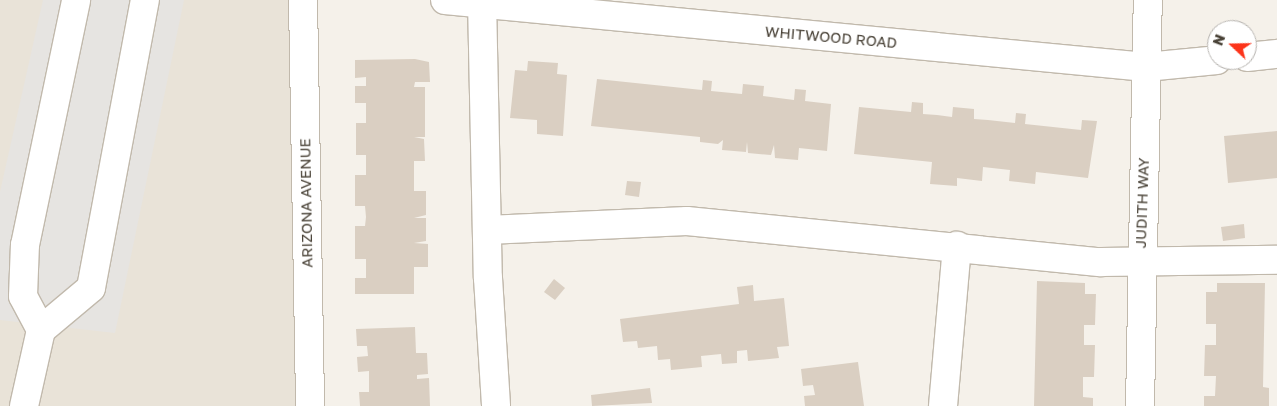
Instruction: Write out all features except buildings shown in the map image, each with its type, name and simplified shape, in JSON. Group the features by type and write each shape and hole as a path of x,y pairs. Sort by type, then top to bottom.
{"street":[{"path":"24,406 40,330 23,296 25,245 76,0"},
{"path":"40,330 91,288 145,0"},
{"name":"ARIZONA AVENUE","path":"303,0 310,406"},
{"name":"WHITWOOD ROAD","path":"445,0 1146,66 1207,61"},
{"name":"JUDITH WAY","path":"1140,406 1140,263 1148,0"},
{"path":"482,2 487,230 496,406"},
{"path":"1257,56 1277,54"},
{"path":"487,230 687,221 1140,263 1277,260"},
{"path":"944,406 957,246"}],"shaded area":[{"path":"0,0 303,0 310,406 0,406"},
{"path":"43,0 184,0 115,333 0,320 0,192"}]}
